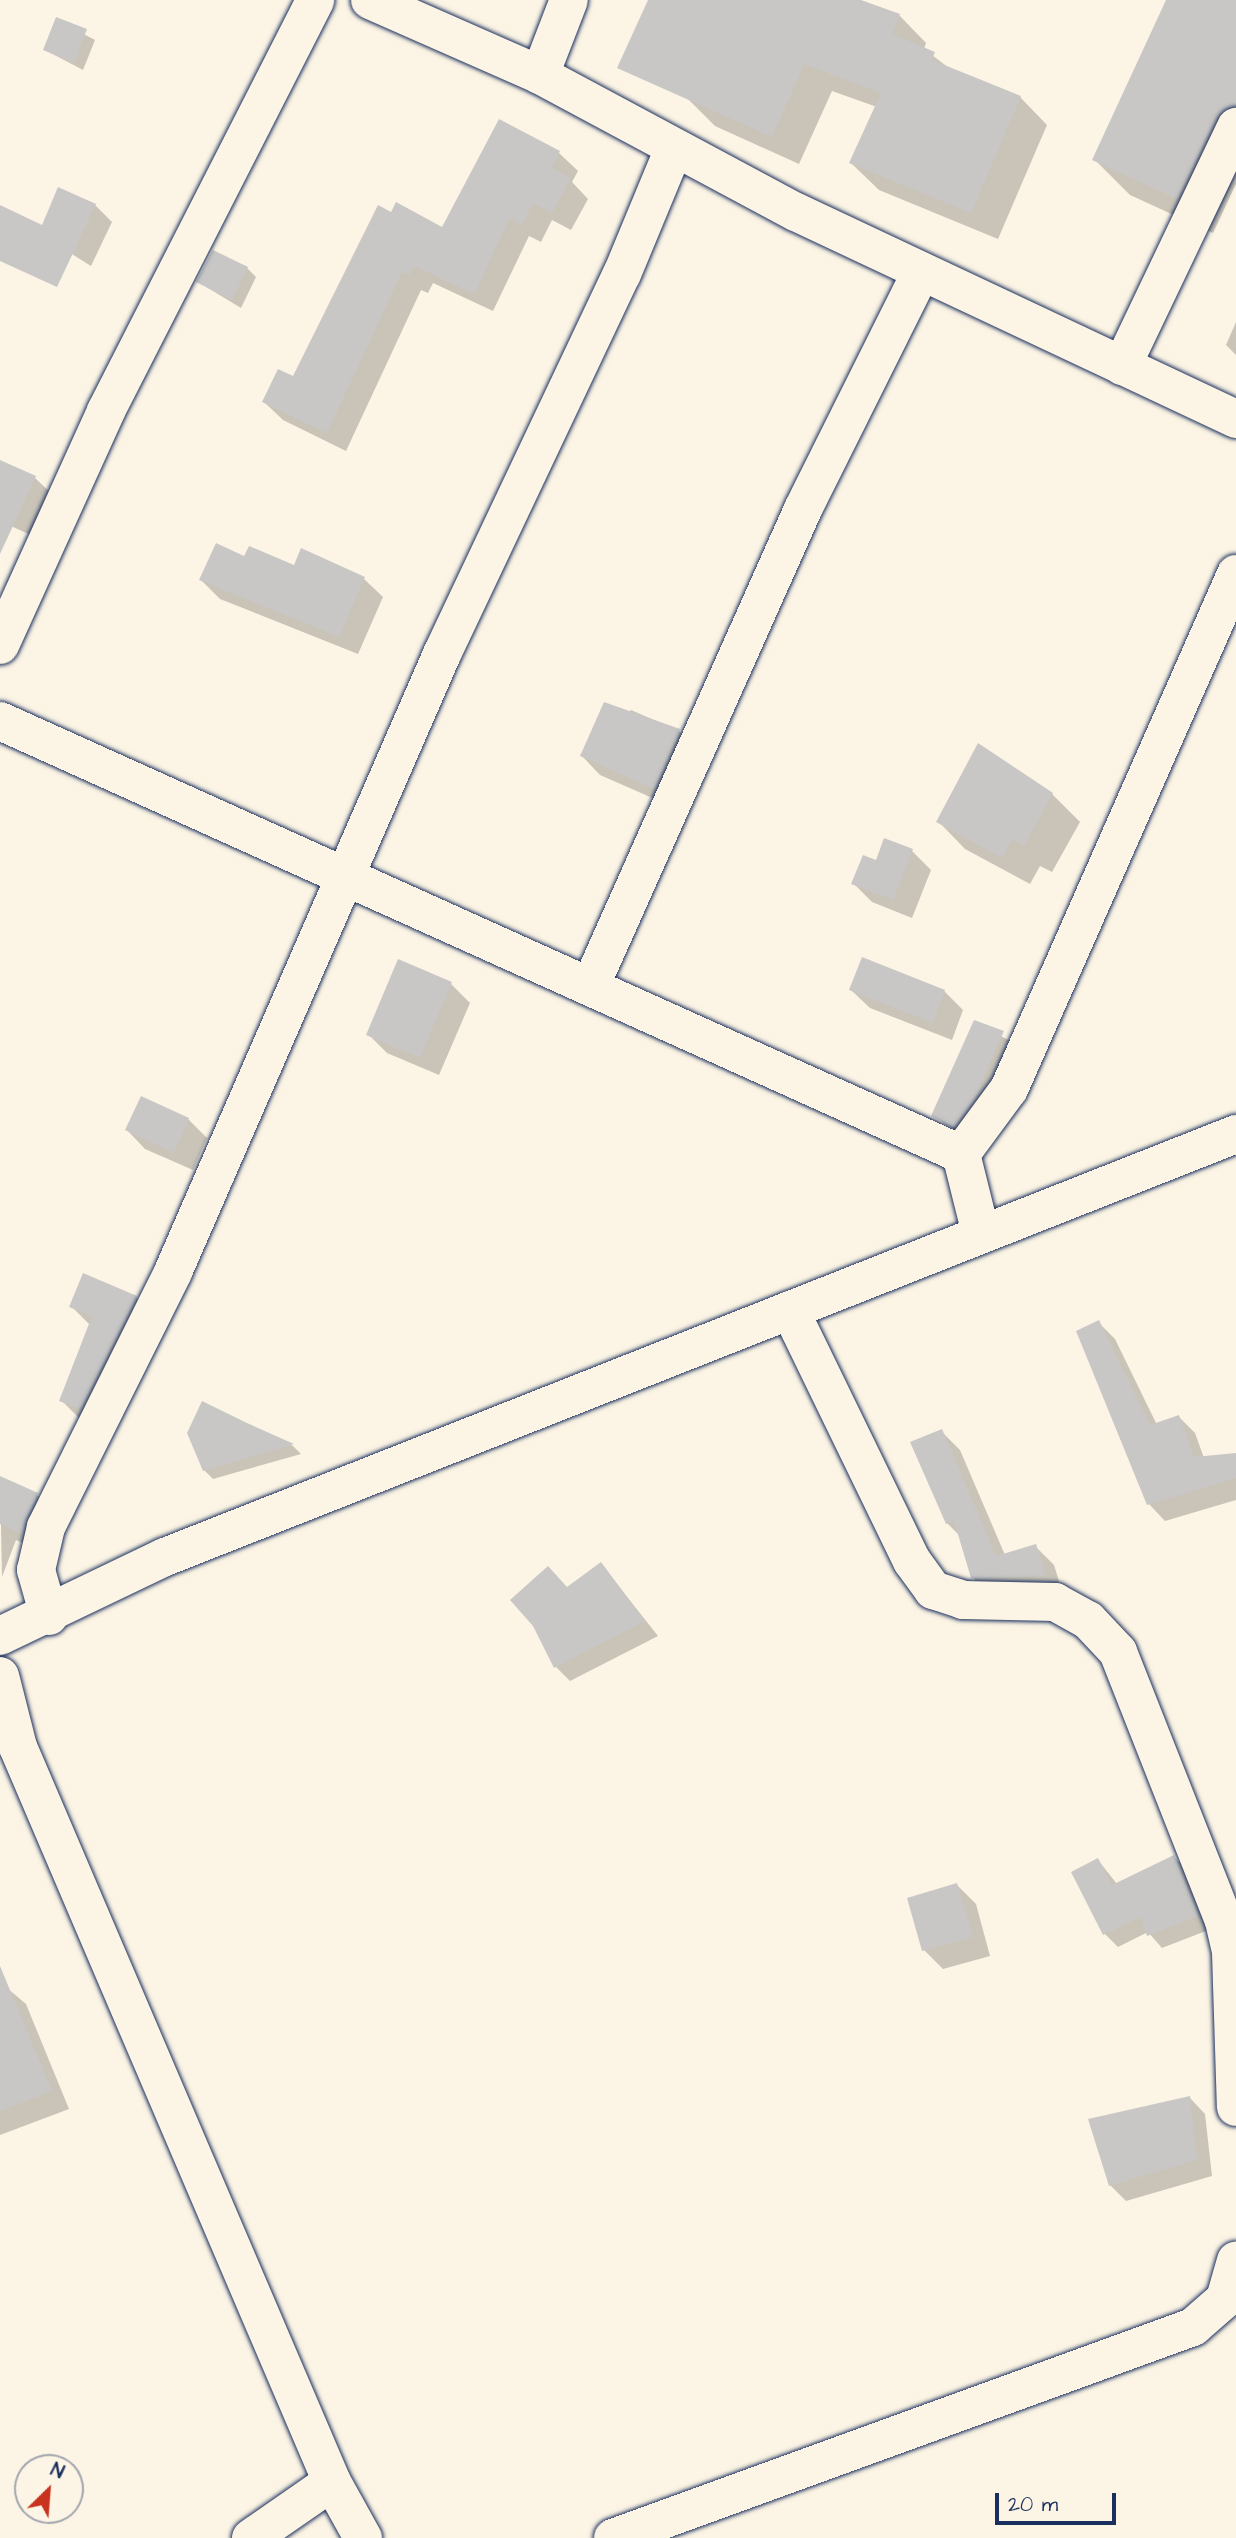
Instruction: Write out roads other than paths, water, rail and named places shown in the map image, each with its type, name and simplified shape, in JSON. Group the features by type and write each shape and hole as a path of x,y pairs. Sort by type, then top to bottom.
{"street":[{"path":"0,645 106,411 315,0"},
{"path":"370,0 540,75 673,151 921,272 1236,419"},
{"path":"540,75 569,0"},
{"path":"1122,366 1236,127"},
{"path":"49,1616 36,1570 46,1527 173,1272 346,876 673,151"},
{"path":"590,987 803,509 921,272"},
{"path":"961,1154 1009,1089 1236,574"},
{"path":"0,721 961,1154"},
{"path":"0,1636 49,1616 165,1558 1236,1134"},
{"path":"961,1154 981,1234"},
{"path":"790,1310 912,1561 933,1590 962,1600 1055,1602 1088,1620 1118,1652 1224,1921 1231,1952 1236,2107"},
{"path":"0,1676 18,1747 332,2482 363,2538"},
{"path":"613,2538 1193,2327 1225,2300 1236,2261"},
{"path":"251,2538 332,2482"}]}
